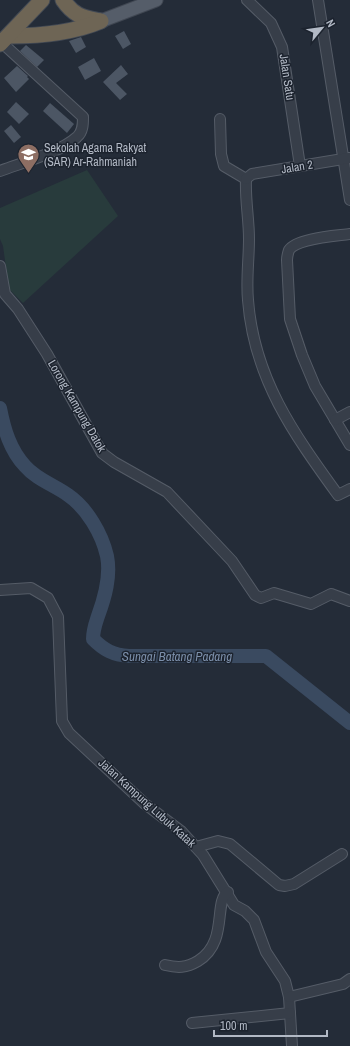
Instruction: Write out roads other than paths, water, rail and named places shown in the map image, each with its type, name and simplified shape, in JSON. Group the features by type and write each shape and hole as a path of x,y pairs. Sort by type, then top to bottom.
{"highway":[{"path":"2,38 28,0"},
{"path":"2,38 42,0"},
{"path":"63,0 70,10 78,15 101,21"},
{"path":"2,38 62,31 92,25 101,21"}],"main road":[{"path":"101,21 156,0"}],"street":[{"name":"Jalan Satu","path":"247,0 271,23 282,47 300,166"},
{"path":"318,0 347,159 350,200"},
{"path":"0,171 61,147 78,137 83,126 83,117 2,38"},
{"path":"220,119 221,154 224,166 246,179 249,214 248,300 254,337 266,379 285,418 338,495 350,489"},
{"name":"Jalan 2","path":"246,179 252,174 347,159"},
{"path":"350,234 295,244 289,250 287,260 290,319 302,355 316,386 350,445"},
{"name":"Lorong Kampung Datok","path":"0,266 5,294 18,309 47,354 102,453 114,462 167,492 232,561 254,595 261,598 274,594 284,595 303,603 311,604 331,594 350,601"},
{"path":"335,420 350,412"},
{"name":"Jalan Kampung Lubuk Katak","path":"0,590 31,588 48,598 58,617 62,722 69,734 145,804 181,831 196,847 217,874 234,905 245,911 254,920 266,952 285,981 289,997 292,1046"},
{"path":"196,847 218,842 230,844 279,885 285,886 294,884 342,854"},
{"path":"165,965 181,968 189,966 200,960 214,946 218,937 223,898 228,892"},
{"path":"289,997 343,984 350,979"},
{"path":"192,1023 290,1013"}],"waterway":[{"name":"Sungai Batang Padang","path":"0,408 8,439 20,460 34,475 63,491 75,500 93,522 105,548 108,564 108,579 93,633 93,639 97,643 113,653 129,656 266,656 350,723"}],"place":[{"name":"Sekolah Agama Rakyat (SAR) Ar-Rahmaniah","path":"29,174"}]}
